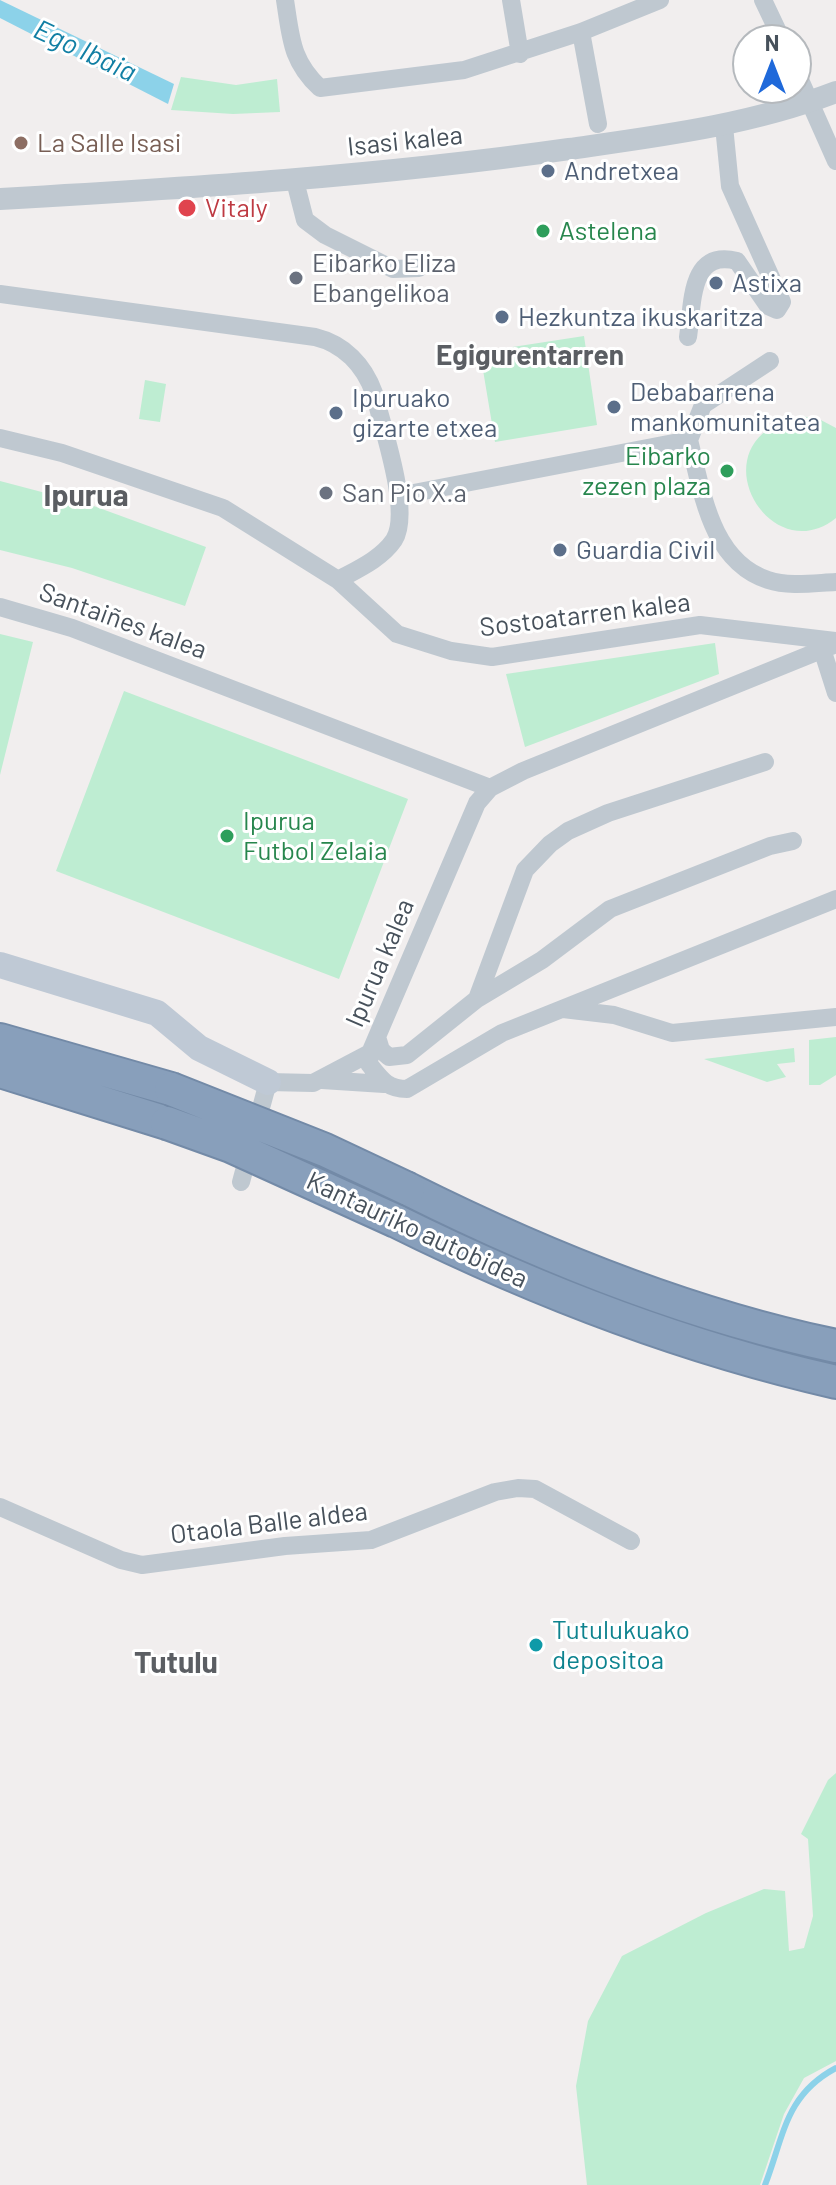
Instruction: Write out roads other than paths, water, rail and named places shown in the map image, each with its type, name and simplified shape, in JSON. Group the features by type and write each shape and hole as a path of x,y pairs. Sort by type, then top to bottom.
{"highway":[{"name":"Kantauriko autobidea","path":"0,1040 171,1089 325,1150 602,1276 762,1330 836,1346"},
{"name":"Kantauriko autobidea","path":"0,1071 231,1146 474,1260 671,1338 734,1358 836,1382"}],"main road":[{"path":"0,965 157,1013 199,1048 268,1082"}],"street":[{"path":"285,0 295,58 320,88 464,70 520,54 660,0"},
{"path":"511,0 520,54"},
{"path":"763,0 774,24"},
{"path":"581,32 598,124"},
{"name":"Isasi kalea","path":"812,101 836,92"},
{"path":"812,103 836,161"},
{"name":"Isasi kalea","path":"0,199 295,181 471,163 724,126 801,104"},
{"path":"688,337 695,281 703,265 713,260 737,261 768,306 777,310 782,302 730,186 724,126"},
{"path":"295,181 305,220 325,235 393,269 419,268"},
{"path":"0,294 331,341 345,350 369,378 398,496 401,525 394,540 377,558 338,580"},
{"path":"770,361 703,405 689,440 709,521 728,552 748,571 769,581 795,584 836,582"},
{"name":"Sostoatarren kalea","path":"0,438 62,453 223,508 338,580 397,634 480,657 700,625 831,645"},
{"path":"398,496 689,440"},
{"name":"Santaiñes kalea","path":"0,607 72,628 490,788"},
{"path":"766,635 773,650 770,670"},
{"path":"490,788 831,645 836,693"},
{"path":"477,999 525,870 550,844 568,831 608,813 765,762"},
{"name":"Ipurua kalea","path":"268,1082 294,1084 319,1080 374,1045 477,803 490,788"},
{"path":"384,1084 369,1064 374,1045 389,1057 407,1055 477,999 542,960 610,909 770,846 793,841"},
{"path":"319,1080 384,1084 407,1089 502,1033 836,899"},
{"path":"560,1009 614,1015 672,1033 836,1017"},
{"path":"407,1055 405,1070 417,1083"},
{"path":"241,1182 268,1082"},
{"name":"Otaola Balle aldea","path":"0,1507 121,1560 142,1565 285,1546 371,1540 482,1497 518,1488 535,1489 631,1541"}],"water":[{"name":"Ego Ibaia","path":"0,0 174,84 168,104 0,18"}],"waterway":[{"path":"765,2185 788,2118 796,2104 819,2079 836,2068"}],"place":[{"name":"La Salle Isasi","path":"21,143"},
{"name":"Andretxea","path":"548,171"},
{"name":"Vitaly","path":"187,208"},
{"name":"Astelena","path":"543,231"},
{"name":"Eibarko Eliza Ebangelikoa","path":"296,278"},
{"name":"Astixa","path":"716,283"},
{"name":"Hezkuntza ikuskaritza","path":"502,317"},
{"name":"Debabarrena mankomunitatea","path":"614,407"},
{"name":"Ipuruako gizarte etxea","path":"336,413"},
{"name":"Eibarko zezen plaza","path":"727,471"},
{"name":"San Pio X.a","path":"326,493"},
{"name":"Guardia Civil","path":"560,550"},
{"name":"Ipurua Futbol Zelaia","path":"227,836"},
{"name":"Tutulukuako depositoa","path":"536,1645"}],"district":[{"name":"Egigurentarren","path":"530,356"},
{"name":"Ipurua","path":"86,496"},
{"name":"Tutulu","path":"176,1663"}]}
